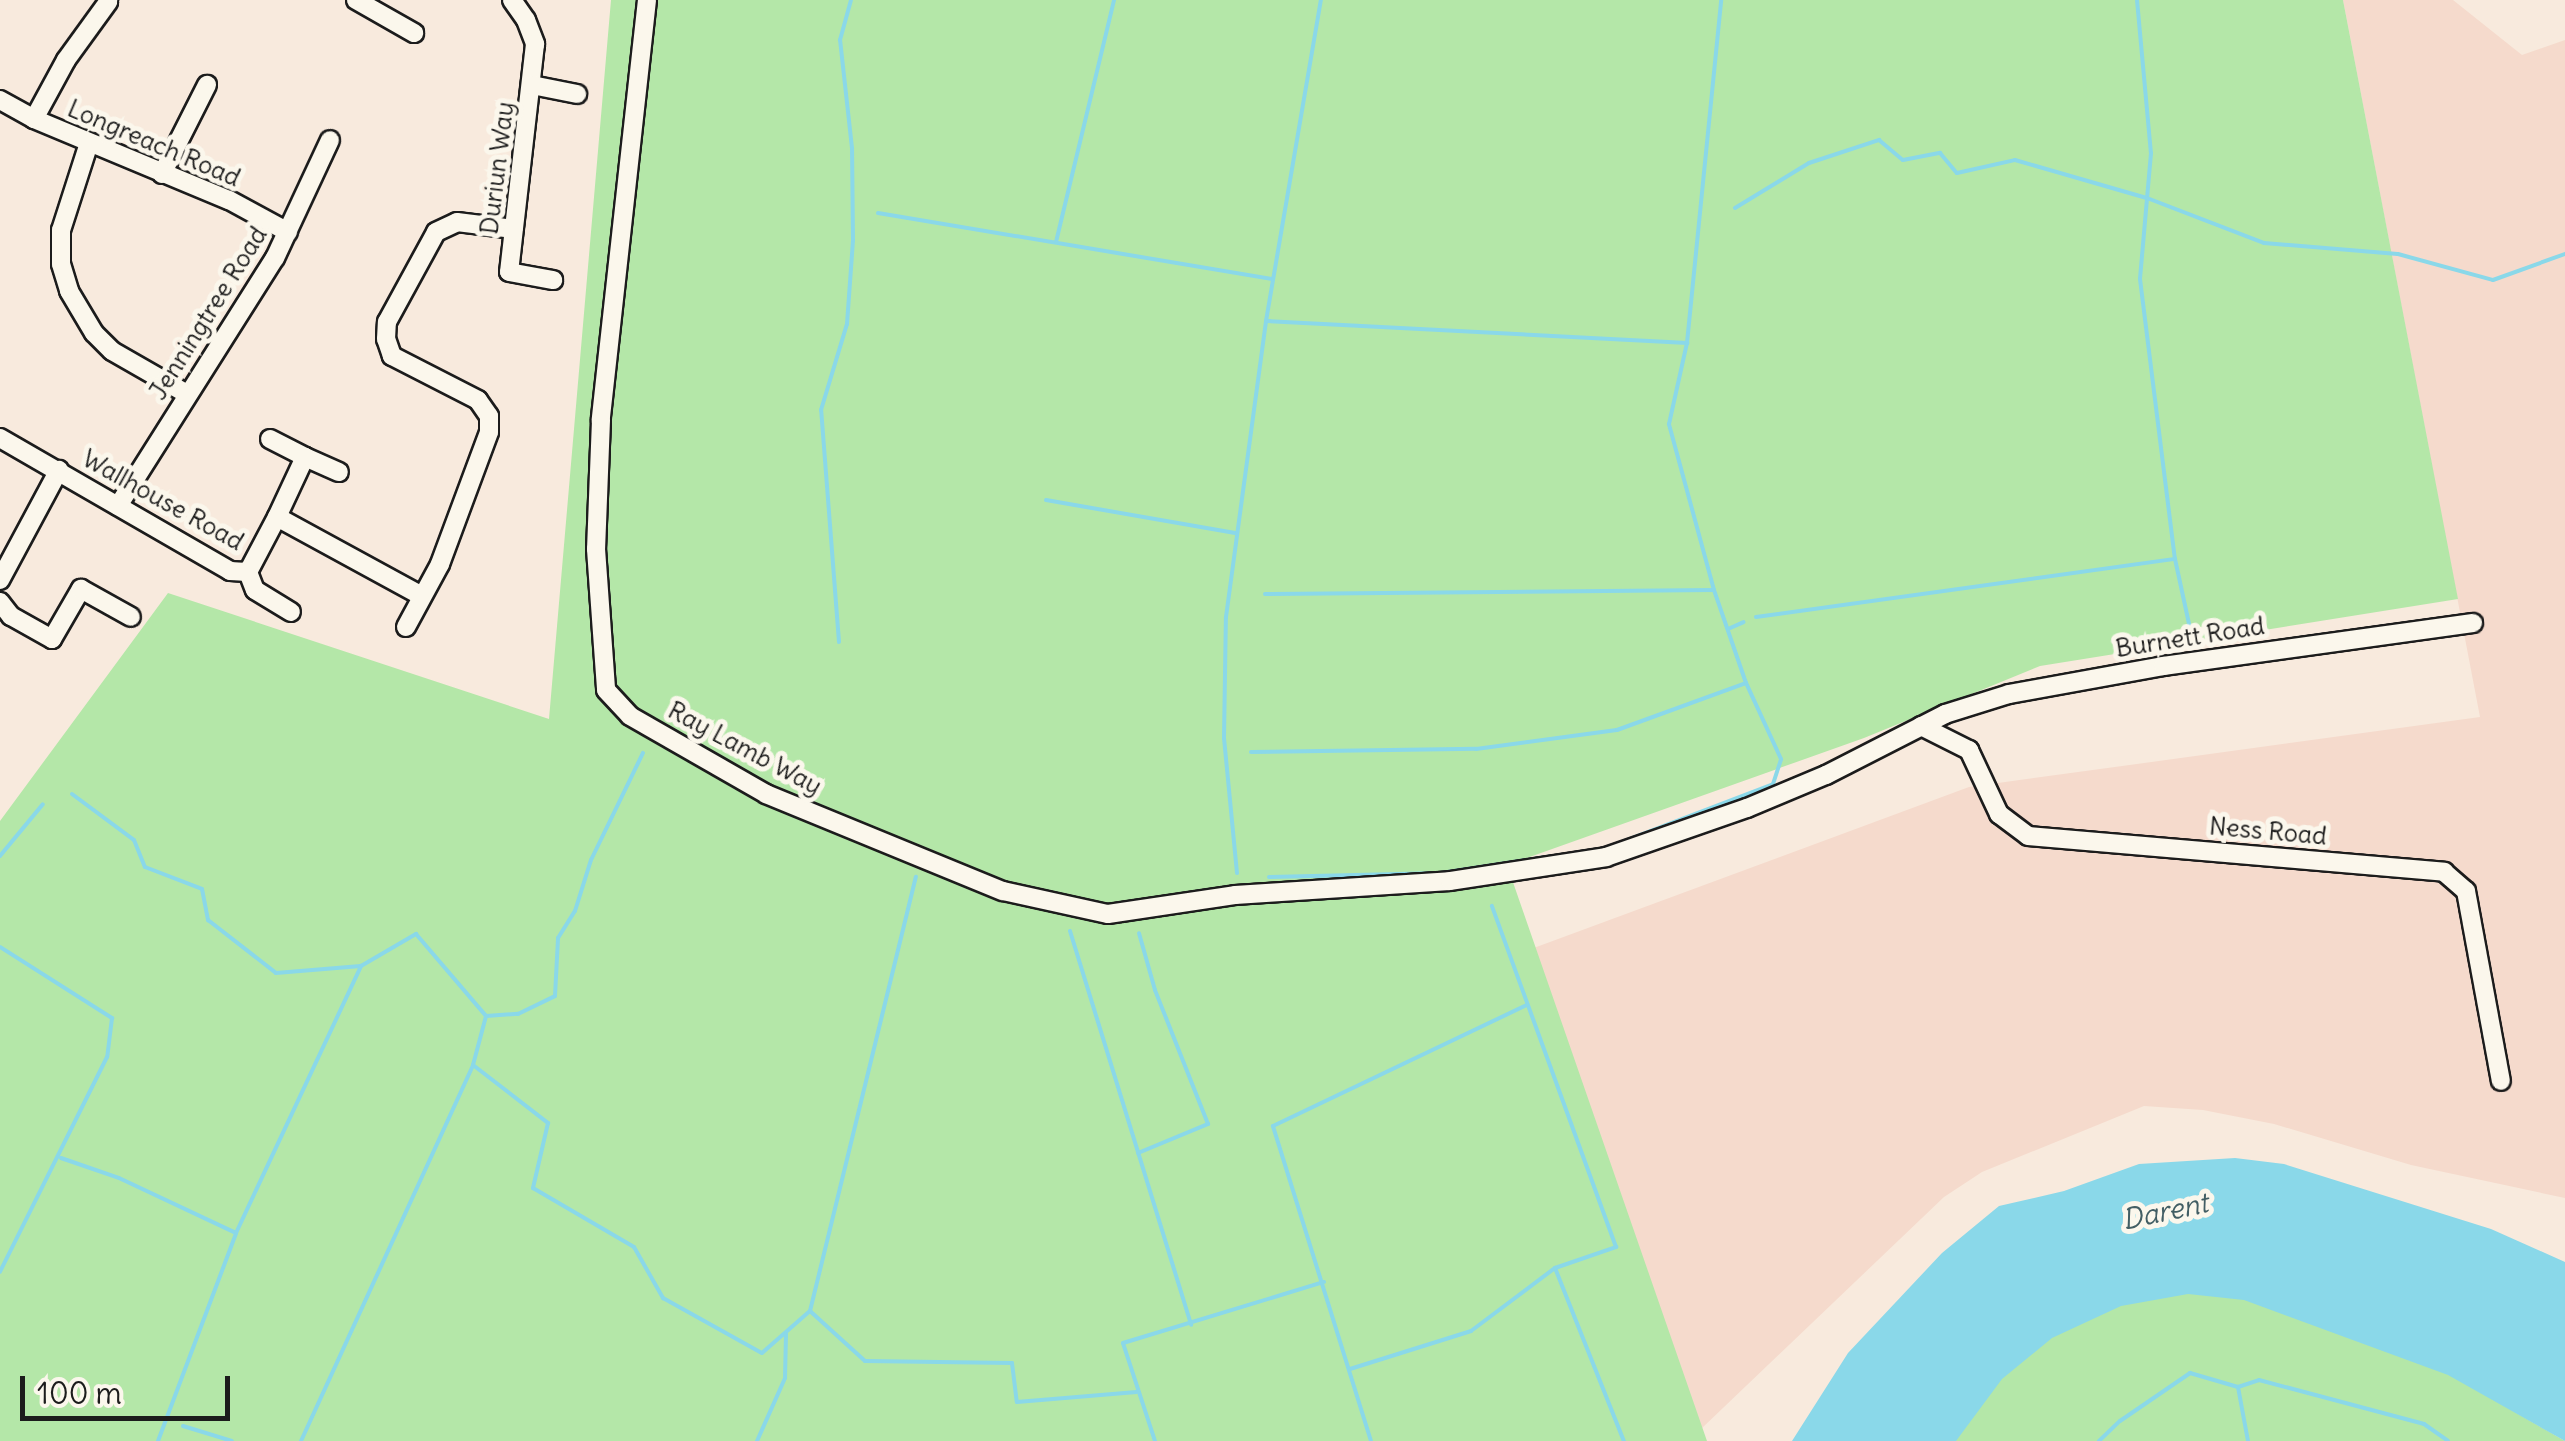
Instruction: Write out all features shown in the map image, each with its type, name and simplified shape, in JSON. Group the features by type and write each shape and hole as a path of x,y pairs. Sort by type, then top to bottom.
{"street":[{"name":"Duriun Way","path":"512,0 526,20 535,44 509,272 553,280"},
{"name":"Ray Lamb Way","path":"647,0 600,420 596,549 602,677 606,690 630,716 794,806 1003,890 1108,914 1235,895 1450,881 1606,857 1826,775 1920,726"},
{"path":"34,119 66,60 108,2"},
{"path":"363,2 414,33"},
{"path":"162,174 208,85"},
{"name":"Duriun Way","path":"532,86 576,94"},
{"name":"Longreach Road","path":"0,100 88,143 229,200 288,232"},
{"name":"Jenningtree Road","path":"118,506 288,232 330,140"},
{"path":"88,143 61,230 61,264 69,291 94,333 112,351 187,394"},
{"path":"406,627 440,564 488,432 488,416 478,400 392,356 386,340 387,322 436,232 457,222 514,229"},
{"name":"Wallhouse Road","path":"0,438 230,571 248,572 255,590 291,612"},
{"path":"270,439 339,472"},
{"path":"248,572 305,458"},
{"path":"0,580 6,554 59,470"},
{"path":"277,516 422,596"},
{"path":"0,602 11,616 52,639 81,589 131,617"},
{"name":"Burnett Road","path":"1920,726 2005,695 2068,682 2473,622"},
{"name":"Ness Road","path":"1920,726 1969,750 1998,814 2028,836 2444,872 2466,890 2501,1081"}],"shaded area":[{"path":"2343,0 2453,0 2522,55 2565,40 2565,1198 2411,1165 2274,1124 2203,1110 2144,1106 1982,1172 1944,1197 1701,1429 1531,949 1969,787 2480,717"}],"green space":[{"path":"611,0 2343,0 2458,599 2040,666 1864,738 1507,865 1707,1441 0,1441 0,821 168,593 549,719"},
{"path":"2230,1247 2565,1441 1874,1441 1924,1344"}],"water":[{"name":"Darent","path":"2235,1158 2284,1164 2491,1229 2565,1262 2565,1441 2448,1375 2244,1300 2188,1294 2121,1306 2052,1338 2002,1379 1956,1441 1792,1441 1848,1353 1942,1253 1999,1206 2064,1191 2139,1164"}],"waterway":[{"path":"839,642 821,410 847,324 853,240 852,148 840,40 851,0"},
{"path":"1056,242 1114,0"},
{"path":"1237,873 1224,738 1226,617 1266,321 1321,0"},
{"path":"1611,846 1773,784 1781,759 1746,683 1714,590 1669,424 1687,343 1721,0"},
{"path":"2137,0 2151,153 2140,279 2175,559 2194,647"},
{"path":"1735,208 1809,163 1879,140 1903,160 1940,153 1957,173 2015,160 2147,198 2264,243 2398,254 2493,280 2565,254"},
{"path":"878,213 1273,279"},
{"path":"1267,321 1687,343"},
{"path":"1046,500 1235,533"},
{"path":"1756,617 2175,559"},
{"path":"1265,594 1714,590"},
{"path":"1728,629 1744,622"},
{"path":"1251,752 1476,749 1617,730 1746,683"},
{"path":"72,794 134,840 145,867 202,889 208,920 276,973 361,966 416,934 486,1016 518,1014 555,996 558,938 575,911 591,860 643,753"},
{"path":"0,856 43,804"},
{"path":"1269,877 1441,873 1553,856"},
{"path":"473,1065 548,1123 533,1188 634,1247 663,1298 762,1353 810,1311 916,877"},
{"path":"1350,1369 1471,1331 1555,1268 1616,1247 1492,906"},
{"path":"1070,931 1191,1325"},
{"path":"1138,1153 1208,1124 1155,990 1139,933"},
{"path":"0,947 112,1018 107,1057 0,1272"},
{"path":"158,1441 236,1233 361,966"},
{"path":"1371,1441 1273,1126 1527,1005"},
{"path":"301,1441 473,1065 486,1016"},
{"path":"61,1158 119,1178 236,1233"},
{"path":"1555,1268 1624,1441"},
{"path":"1155,1441 1123,1343 1324,1282"},
{"path":"810,1311 865,1361 1012,1363 1017,1402 1137,1392"},
{"path":"757,1441 785,1378 786,1334"},
{"path":"2099,1441 2120,1421 2190,1373 2238,1387"},
{"path":"2248,1441 2238,1387 2259,1380 2424,1424 2448,1441"},
{"path":"183,1426 232,1441"}]}
